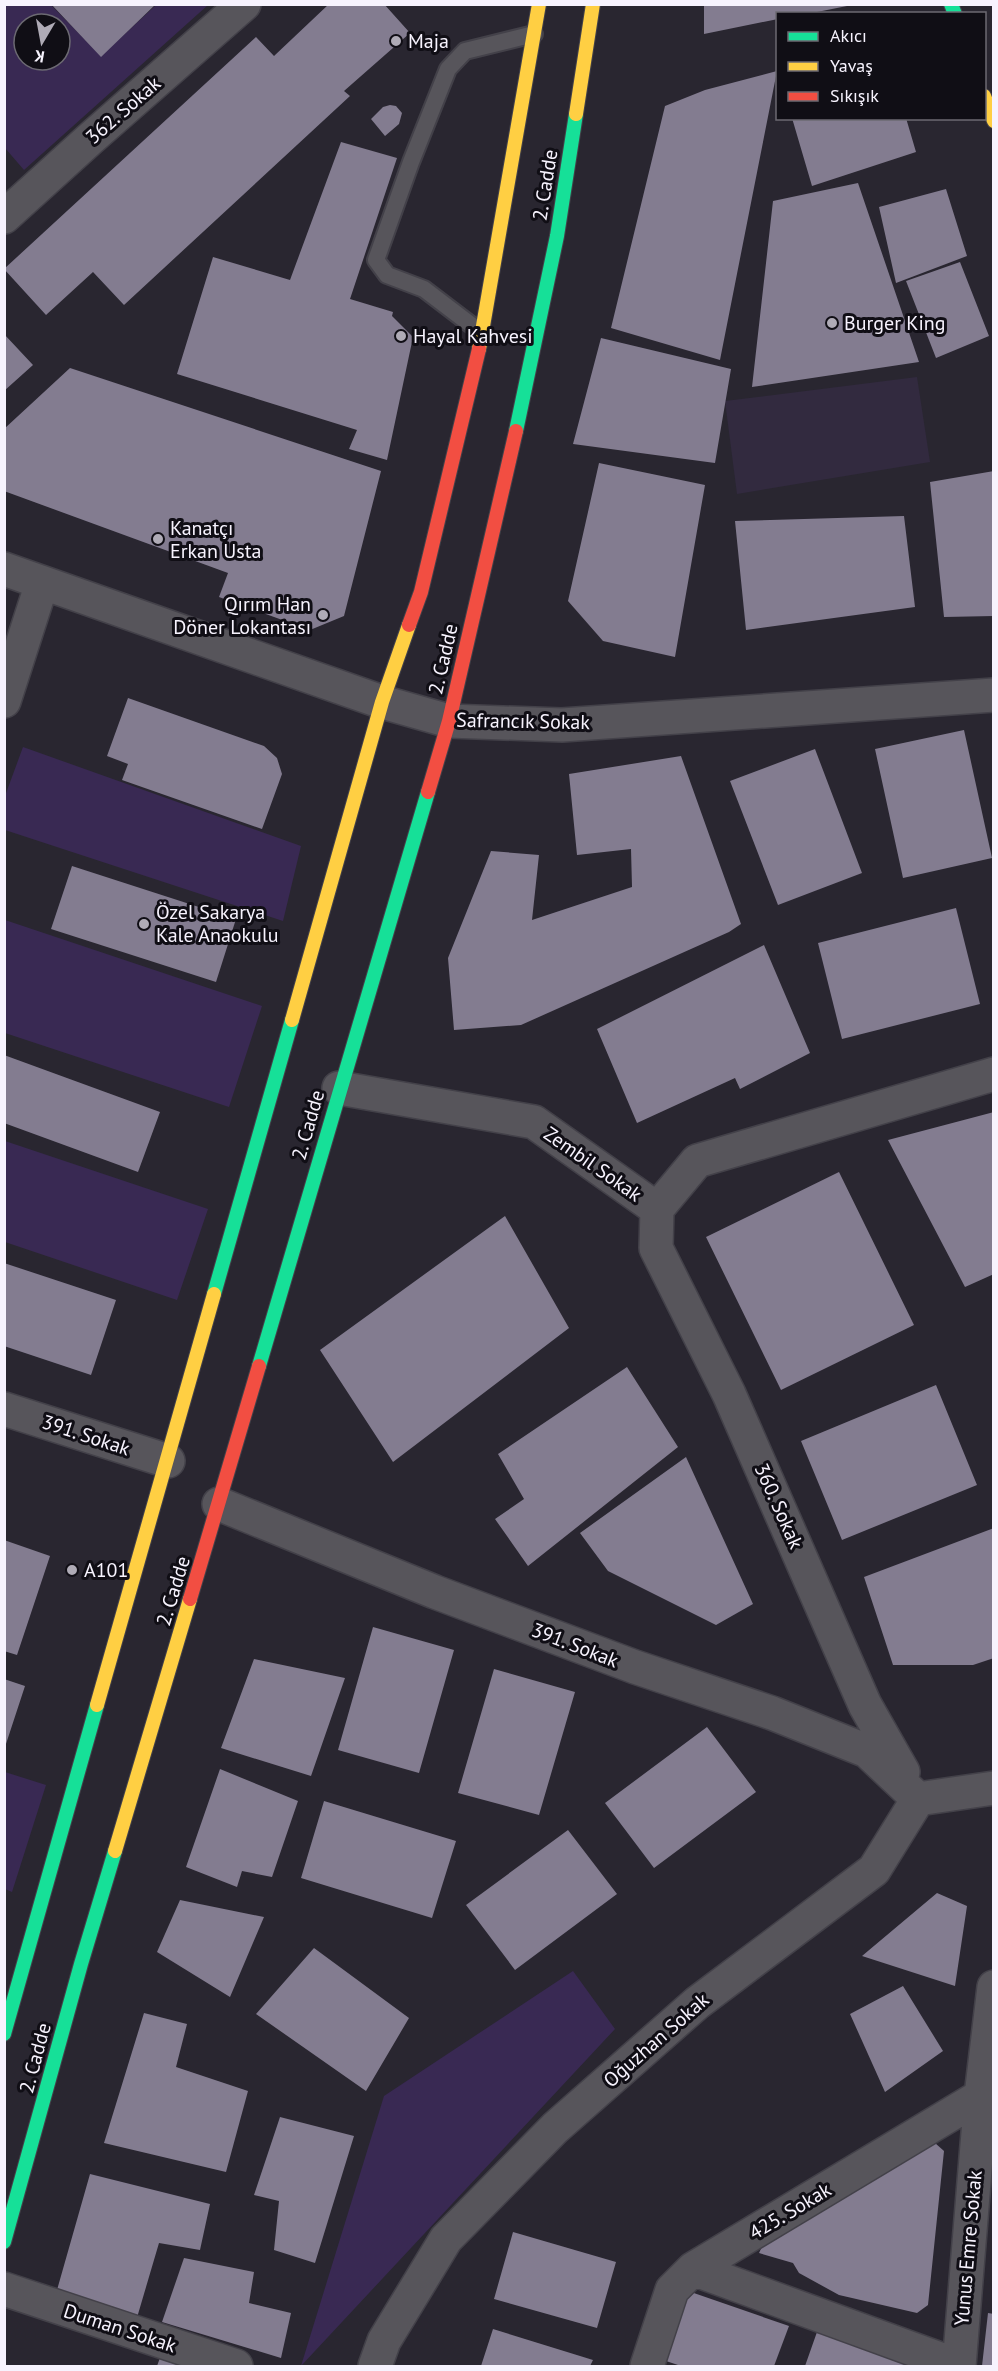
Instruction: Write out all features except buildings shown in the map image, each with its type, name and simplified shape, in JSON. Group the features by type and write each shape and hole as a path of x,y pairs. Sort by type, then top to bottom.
{"main road":[{"name":"2. Cadde","path":"4,2034 382,702 421,592 483,334 539,4"},
{"name":"2. Cadde","path":"4,2242 81,1965 449,721 509,463 554,247 593,4"},
{"path":"986,102 993,121"}],"street":[{"name":"362. Sokak","path":"4,217 244,4"},
{"name":"Safrancık Sokak","path":"4,569 382,702 449,721 562,725 993,695"},
{"path":"4,702 42,583"},
{"name":"Zembil Sokak","path":"339,1088 534,1122 657,1209 696,1161 993,1074"},
{"name":"360. Sokak","path":"657,1209 656,1248 729,1394 866,1705 918,1800"},
{"name":"391. Sokak","path":"4,1409 168,1461"},
{"name":"391. Sokak","path":"219,1504 435,1592 635,1668 772,1713 867,1751 918,1800"},
{"path":"918,1800 993,1788"},
{"name":"Oğuzhan Sokak","path":"375,2367 384,2341 446,2239 555,2128 697,2003 874,1870 918,1800"},
{"name":"Yunus Emre Sokak","path":"959,2366 981,2096 993,1987"},
{"name":"425. Sokak","path":"647,2367 672,2290 693,2269 981,2096"},
{"path":"693,2269 959,2366"},
{"name":"Duman Sokak","path":"4,2289 236,2367"}],"lane":[{"path":"483,334 424,289 387,275 376,260 411,162 448,69 465,51 534,34"}],"shaded area":[{"path":"4,5 51,5 58,12 12,12 12,72 72,72 72,26 101,56 156,5 208,5 24,170 5,148"},
{"path":"917,377 930,462 737,494 725,401"},
{"path":"23,747 301,846 283,921 5,830 5,796"},
{"path":"5,920 262,1006 229,1107 5,1033"},
{"path":"5,1141 208,1209 177,1300 5,1242"},
{"path":"5,1772 46,1785 12,1892 5,1889"},
{"path":"573,1971 615,2029 301,2366 384,2096"}],"traffic: fast":[{"path":"951,4 954,12"},
{"path":"516,431 557,236 576,114"},
{"path":"259,1366 428,792"},
{"path":"214,1294 292,1020"},
{"path":"4,2034 97,1705"},
{"path":"4,2242 81,1964 115,1851"}],"traffic: slow":[{"path":"479,349 539,4"},
{"path":"576,114 593,4"},
{"path":"986,101 994,121"},
{"path":"292,1020 382,702 409,625"},
{"path":"97,1705 214,1294"},
{"path":"115,1851 190,1599"}],"traffic: jam":[{"path":"409,625 421,592 479,349"},
{"path":"428,792 449,721 516,431"},
{"path":"190,1599 259,1366"}],"place":[{"name":"Maja","path":"396,41"},
{"name":"Burger King","path":"832,323"},
{"name":"Hayal Kahvesi","path":"401,336"},
{"name":"Kanatçı Erkan Usta","path":"158,539"},
{"name":"Qırım Han Döner Lokantası","path":"323,615"},
{"name":"Özel Sakarya Kale Anaokulu","path":"144,924"},
{"name":"A101","path":"72,1570"}]}
